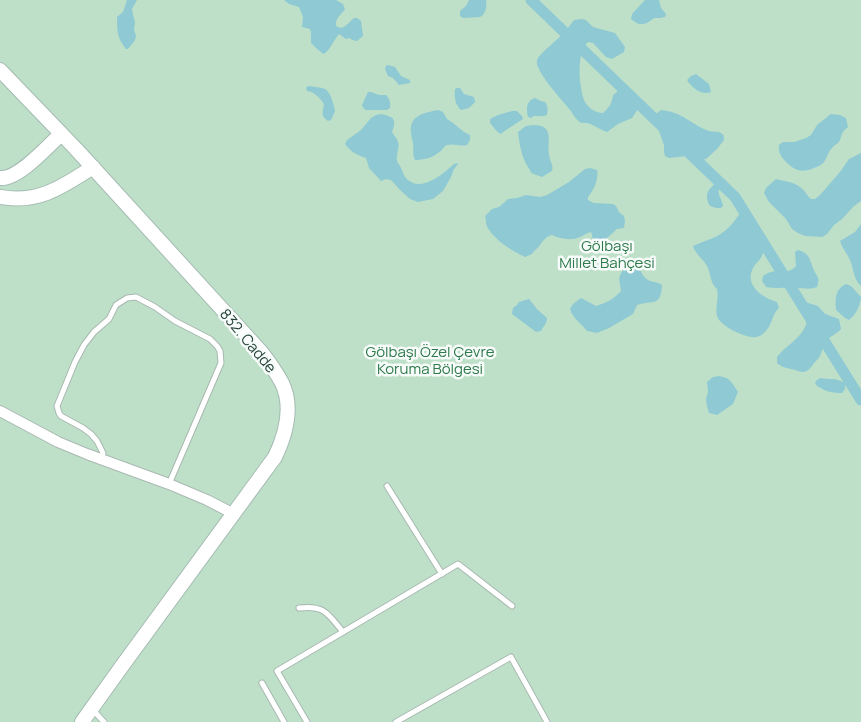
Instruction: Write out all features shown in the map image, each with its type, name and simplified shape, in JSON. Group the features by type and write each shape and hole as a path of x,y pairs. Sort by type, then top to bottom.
{"street":[{"name":"832. Cadde","path":"0,70 93,167 262,353 282,385 286,402 287,418 285,432 281,444 268,468 82,722"},
{"path":"0,178 20,171 61,134"},
{"path":"0,197 25,199 46,194 70,182 93,167"},
{"path":"0,411 58,442 169,484 234,514"}],"lane":[{"path":"101,459 103,453 97,441 83,428 61,416 57,406 84,345 108,319 116,305 127,298 136,297 175,321 210,339 218,346 221,355 221,363 169,484"},
{"path":"387,486 442,574"},
{"path":"307,722 277,671 458,564 512,606"},
{"path":"300,608 312,606 321,609 328,614 343,632"},
{"path":"396,722 511,657 547,722"},
{"path":"262,682 284,722"},
{"path":"92,708 104,722"}],"green space":[{"name":"Gölbaşı Millet Bahçesi","path":"0,0 861,0 861,722 0,722"}],"water":[{"path":"127,0 137,0 132,9 136,36 135,40 126,49 118,34 117,17 123,12"},
{"path":"284,0 336,0 343,4 345,9 337,19 336,26 341,28 354,18 357,18 361,21 363,36 357,41 350,38 346,39 339,34 324,54 311,43 310,29 302,27 303,17 299,7 289,4"},
{"path":"469,0 486,0 486,10 482,16 463,18 460,16 460,11"},
{"path":"645,0 659,0 661,8 666,14 665,17 654,18 643,24 631,19 632,14"},
{"path":"574,20 586,20 593,27 615,33 625,47 624,52 612,59 606,57 593,43 588,42 584,47 580,61 580,70 582,94 585,103 594,111 603,113 610,105 613,95 618,91 638,97 638,109 632,118 618,124 607,132 591,124 581,123 556,94 537,65 538,58 562,35"},
{"path":"388,65 395,67 401,76 410,80 410,83 399,85 393,78 388,76 385,69"},
{"path":"696,74 709,84 711,92 701,92 689,83 687,80"},
{"path":"308,86 323,88 329,92 335,111 331,120 328,121 324,117 324,104 315,94 307,91 306,88"},
{"path":"460,88 464,94 474,97 475,102 469,108 461,110 457,106 455,89"},
{"path":"368,92 386,95 390,100 390,108 387,110 364,109 362,105"},
{"path":"535,98 545,102 547,105 547,115 528,117 527,105"},
{"path":"438,110 443,112 447,119 470,135 470,140 467,145 447,145 433,156 415,160 411,134 412,122 418,116"},
{"path":"661,110 675,113 709,131 720,132 724,140 706,159 701,160 687,156 669,158 665,156 664,145 655,118"},
{"path":"517,111 523,119 501,134 496,131 490,123 490,119"},
{"path":"381,114 389,116 394,121 392,132 398,144 397,161 405,177 412,182 418,184 431,181 454,164 458,164 443,191 433,199 418,202 410,199 391,180 381,181 369,168 366,158 354,153 345,144 371,118"},
{"path":"831,114 846,118 848,127 824,162 806,170 799,170 789,165 780,154 779,145 783,142 794,142 806,138 811,135 817,125"},
{"path":"533,125 544,128 548,135 552,171 542,177 531,173 524,159 520,144 518,132 526,126"},
{"path":"861,153 861,201 822,237 805,236 792,229 786,219 769,202 764,193 766,188 776,179 798,185 811,199 815,199 840,172 849,159"},
{"path":"585,169 597,170 597,181 588,200 594,203 613,204 624,216 625,221 624,228 617,229 607,238 605,252 602,253 596,246 591,232 573,239 552,235 545,239 532,254 525,257 503,244 492,234 486,224 485,216 492,209 499,207 508,199 526,195 540,197 547,195 569,182"},
{"path":"717,183 720,187 719,194 723,206 721,208 710,206 707,199 709,190"},
{"path":"740,213 747,218 763,249 761,257 751,274 753,286 766,298 777,302 779,308 766,331 755,337 737,333 719,320 717,316 717,289 707,266 693,246 721,234"},
{"path":"861,224 861,286 856,280 850,260 840,241 855,232"},
{"path":"798,250 805,253 810,259 818,279 817,287 809,289 766,287 762,281 763,276 773,271 784,272 792,269 796,266 795,252"},
{"path":"631,259 636,260 647,280 662,285 660,297 658,300 637,305 633,314 609,328 597,333 587,331 571,312 570,309 573,304 581,298 596,306 616,296 621,291 620,276 626,268 627,262"},
{"path":"846,284 851,286 861,297 858,309 849,320 836,310 838,292"},
{"path":"529,299 547,318 541,331 536,332 512,314 513,308 519,302"},
{"path":"805,302 818,306 824,313 839,319 841,329 828,339 819,357 807,371 803,372 781,366 777,363 777,357 801,334 807,322 803,305"},
{"path":"719,376 729,380 738,392 733,404 717,415 709,413 706,399 708,392 707,382 713,377"},
{"path":"820,378 841,381 845,383 845,389 842,393 824,390 815,384"}],"waterway":[{"path":"531,0 667,131"},
{"path":"685,149 735,197 861,400"}],"park label":[{"name":"Gölbaşı Özel Çevre Koruma Bölgesi","path":"430,360"}]}
